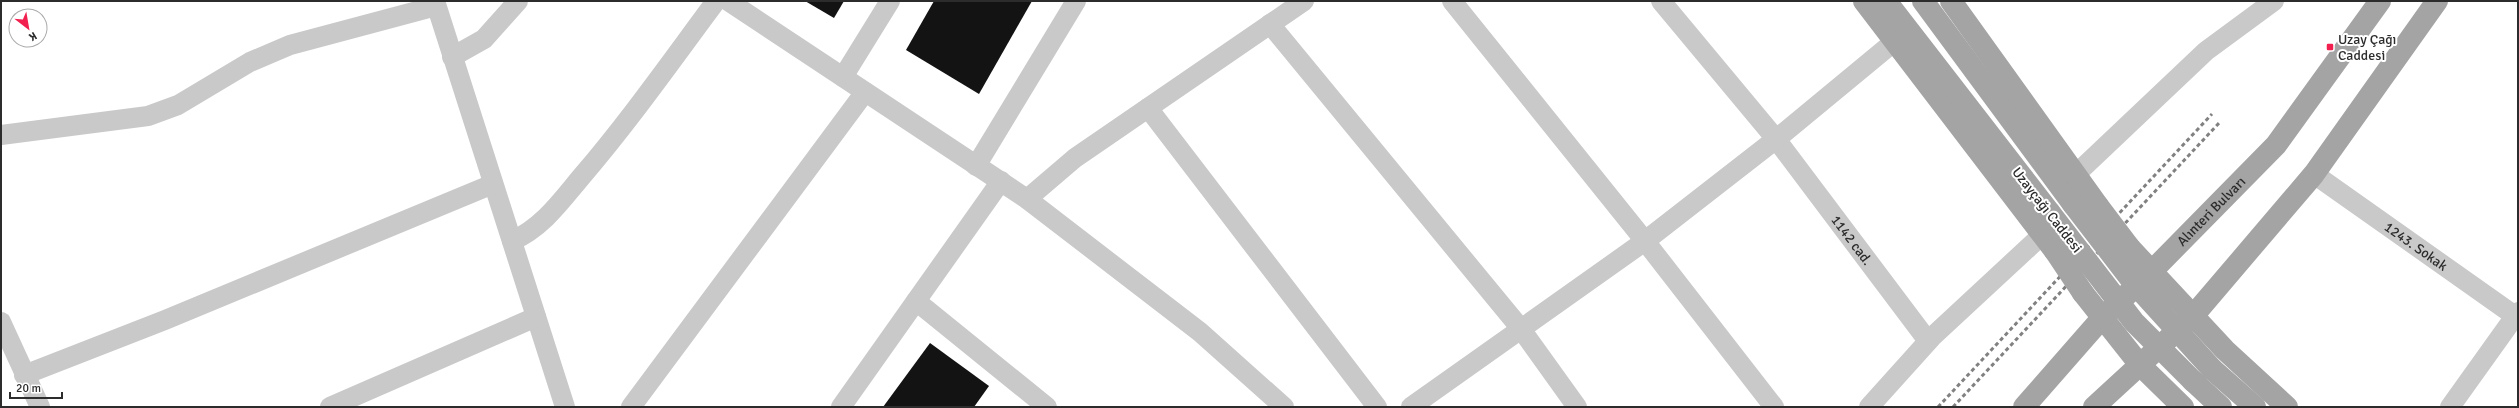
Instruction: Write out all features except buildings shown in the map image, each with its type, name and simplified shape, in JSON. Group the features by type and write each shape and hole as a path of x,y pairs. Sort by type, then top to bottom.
{"main road":[{"path":"1864,1 2048,243 2102,318 2140,365 2183,407"},
{"name":"Uzayçağı Caddesi","path":"1886,1 2134,322 2221,407"},
{"name":"Uzayçağı Caddesi","path":"1923,1 2073,204 2133,282 2212,369 2255,407"},
{"path":"1952,1 2074,176 2129,247 2193,316 2287,407"},
{"name":"Alınteri Bulvarı","path":"2024,407 2102,318 2152,271 2276,145 2380,1"},
{"path":"2094,407 2193,316 2314,174 2437,1"}],"street":[{"path":"452,57 484,38 518,1"},
{"path":"512,241 524,236 545,220 609,144 716,1"},
{"path":"728,1 1027,199 1200,332 1284,407"},
{"path":"842,77 890,1"},
{"path":"976,166 1076,1"},
{"path":"1027,199 1075,158 1304,1"},
{"path":"1452,1 1645,241 1774,407"},
{"name":"1142 cad.","path":"1661,1 1776,139 1928,341"},
{"path":"2074,176 2206,51 2274,1"},
{"path":"1,135 148,116 178,105 250,62 290,45 436,4 565,407"},
{"path":"1270,24 1521,329 1577,407"},
{"path":"1411,407 1645,241 1776,139 1895,41"},
{"path":"631,407 865,92"},
{"path":"1148,108 1376,407"},
{"name":"1243. Sokak","path":"2314,174 2517,316"},
{"path":"841,407 1001,181"},
{"path":"24,375 165,320 493,184"},
{"path":"1869,407 1928,341 2048,243"},
{"path":"916,301 1028,401 1047,407"},
{"path":"2450,407 2517,316"},
{"path":"330,407 536,317"},
{"path":"1,322 40,407"}],"railway":[{"path":"1938,407 2212,114"},
{"path":"1953,407 2220,122"}],"place":[{"name":"Uzay Çağı Caddesi","path":"2330,47"}]}
